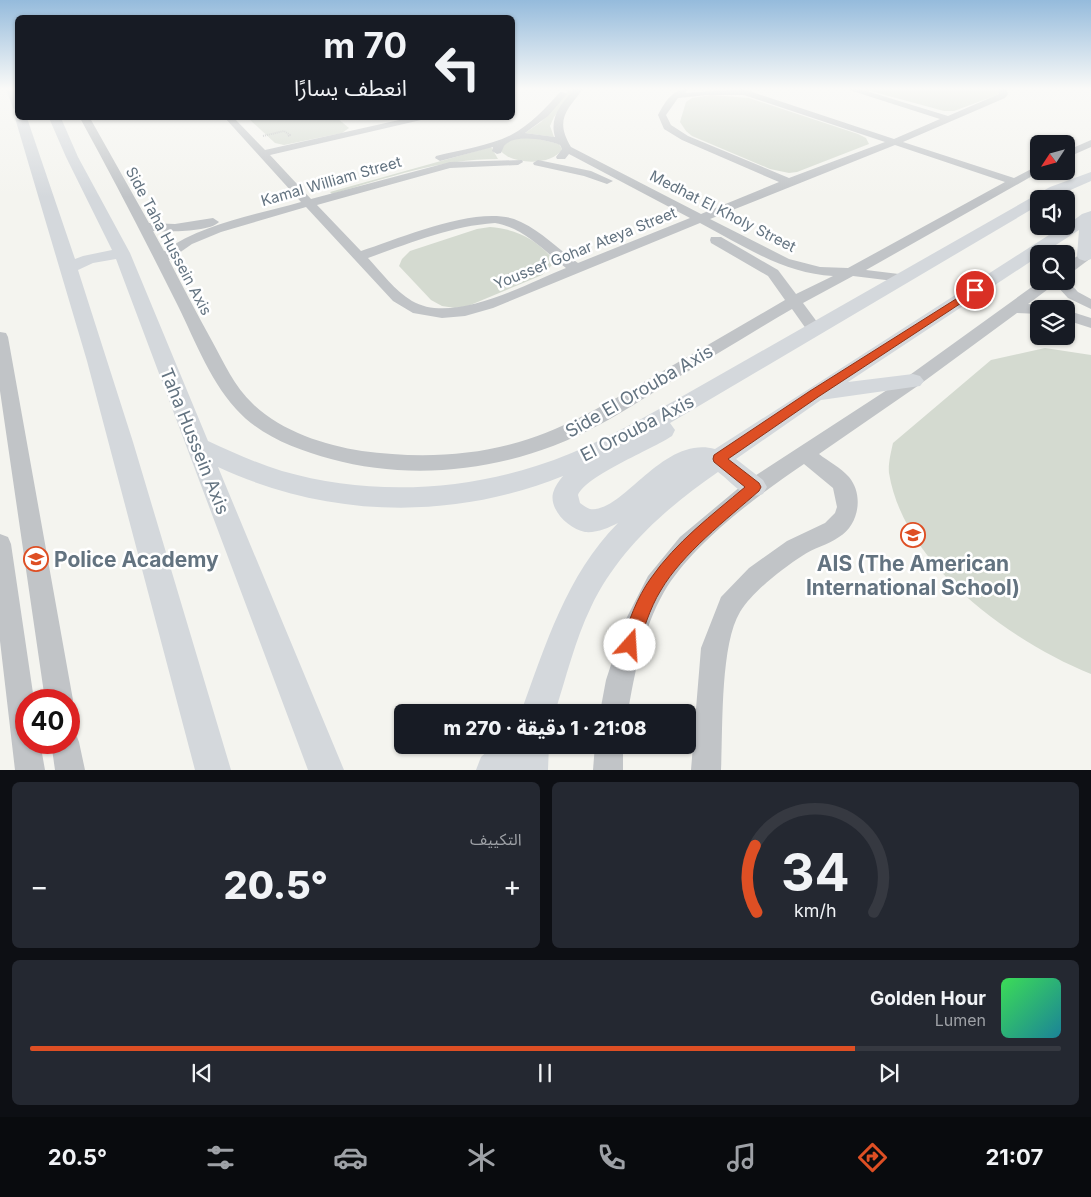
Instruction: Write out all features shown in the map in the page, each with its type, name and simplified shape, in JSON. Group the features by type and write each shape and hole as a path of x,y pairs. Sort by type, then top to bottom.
{"main road":[{"path":"23,125 66,259 214,770"},
{"name":"Taha Hussein Axis","path":"59,125 72,158 118,246 326,770"},
{"name":"El Orouba Axis","path":"1055,190 1091,176"},
{"name":"El Orouba Axis","path":"197,446 246,468 308,489 354,497 387,499 429,498 470,492 542,474 590,453 691,401 1030,204"},
{"path":"1088,254 1089,216"},
{"path":"541,704 568,623 599,566 636,521 657,503 814,394 1089,216"},
{"path":"66,259 100,256 118,246"},
{"path":"814,394 913,381"},
{"path":"691,401 683,413 662,432 578,478 567,491 568,506 572,513 580,518 599,521 621,509 681,461 695,456 719,459 754,487"},
{"path":"494,770 511,754"},
{"path":"530,770 531,754"}],"street":[{"name":"Side Taha Hussein Axis","path":"89,125 145,227 224,380"},
{"name":"Youssef Gohar Ateya Street","path":"236,125 404,303 422,311 448,313 474,309 935,125"},
{"path":"256,145 371,125"},
{"name":"Kamal William Street","path":"161,260 187,241 202,235 306,200 508,140 529,125"},
{"path":"538,163 558,158 564,154 565,146 558,129 558,125"},
{"path":"667,125 685,138 789,182"},
{"path":"842,125 1013,181"},
{"name":"Medhat El Kholy Street","path":"508,140 541,136 565,146 700,219 795,266 820,271 851,272 902,278"},
{"path":"508,140 497,148 499,155 518,162"},
{"path":"1075,150 1091,142"},
{"name":"Kamal William Street","path":"145,227 175,228 211,222 437,167 518,162 538,163"},
{"name":"Medhat El Kholy Street","path":"538,163 587,174 604,180 773,273 815,330"},
{"name":"Side El Orouba Axis","path":"224,380 236,398 255,417 281,433 313,447 350,457 390,462 433,463 476,459 518,450 556,437 590,422 793,302 1030,172"},
{"path":"360,256 460,224 491,218 515,224 575,268"},
{"path":"1075,263 1088,254"},
{"path":"615,704 619,680 635,628 656,584 688,544 754,487 913,381 1037,290"},
{"path":"1069,290 1091,305"},
{"path":"1012,308 1030,309"},
{"path":"1075,318 1091,323"},
{"path":"0,341 57,689"},
{"path":"706,770 714,648 730,605 756,576 795,548 833,530 843,519 848,507 847,496 842,483 804,453"},
{"path":"0,544 19,689"},
{"path":"28,754 30,770"},
{"path":"67,754 70,770"},
{"path":"608,770 609,754"}],"path":[{"path":"284,131 290,135 256,145 284,131"}],"shaded area":[{"path":"255,125 345,125 349,128 342,133 284,145 275,143"},
{"path":"537,125 550,125 554,137 525,133"},
{"path":"682,125 831,125 858,134 866,138 869,144 797,172 789,173 770,169 692,136"},
{"path":"530,137 559,144 562,149 557,155 542,161 532,162 514,159 506,156 501,151 503,145 511,140"},
{"path":"491,147 498,159 455,162 434,166 332,194 330,192"},
{"path":"490,227 508,230 524,236 540,246 553,259 552,265 542,275 468,306 455,308 442,306 431,300 399,266 402,259 410,251 477,229"},
{"path":"1045,348 1091,355 1091,674 1027,642 965,596 938,568 916,539 899,507 889,473 893,443 991,360"}],"place":[{"name":"AIS (The American International School)","path":"913,535"},
{"name":"Police Academy","path":"36,559"}],"route":[{"path":"630,645 635,628 656,584 688,544 754,487 719,459 814,394 975,290"}]}
